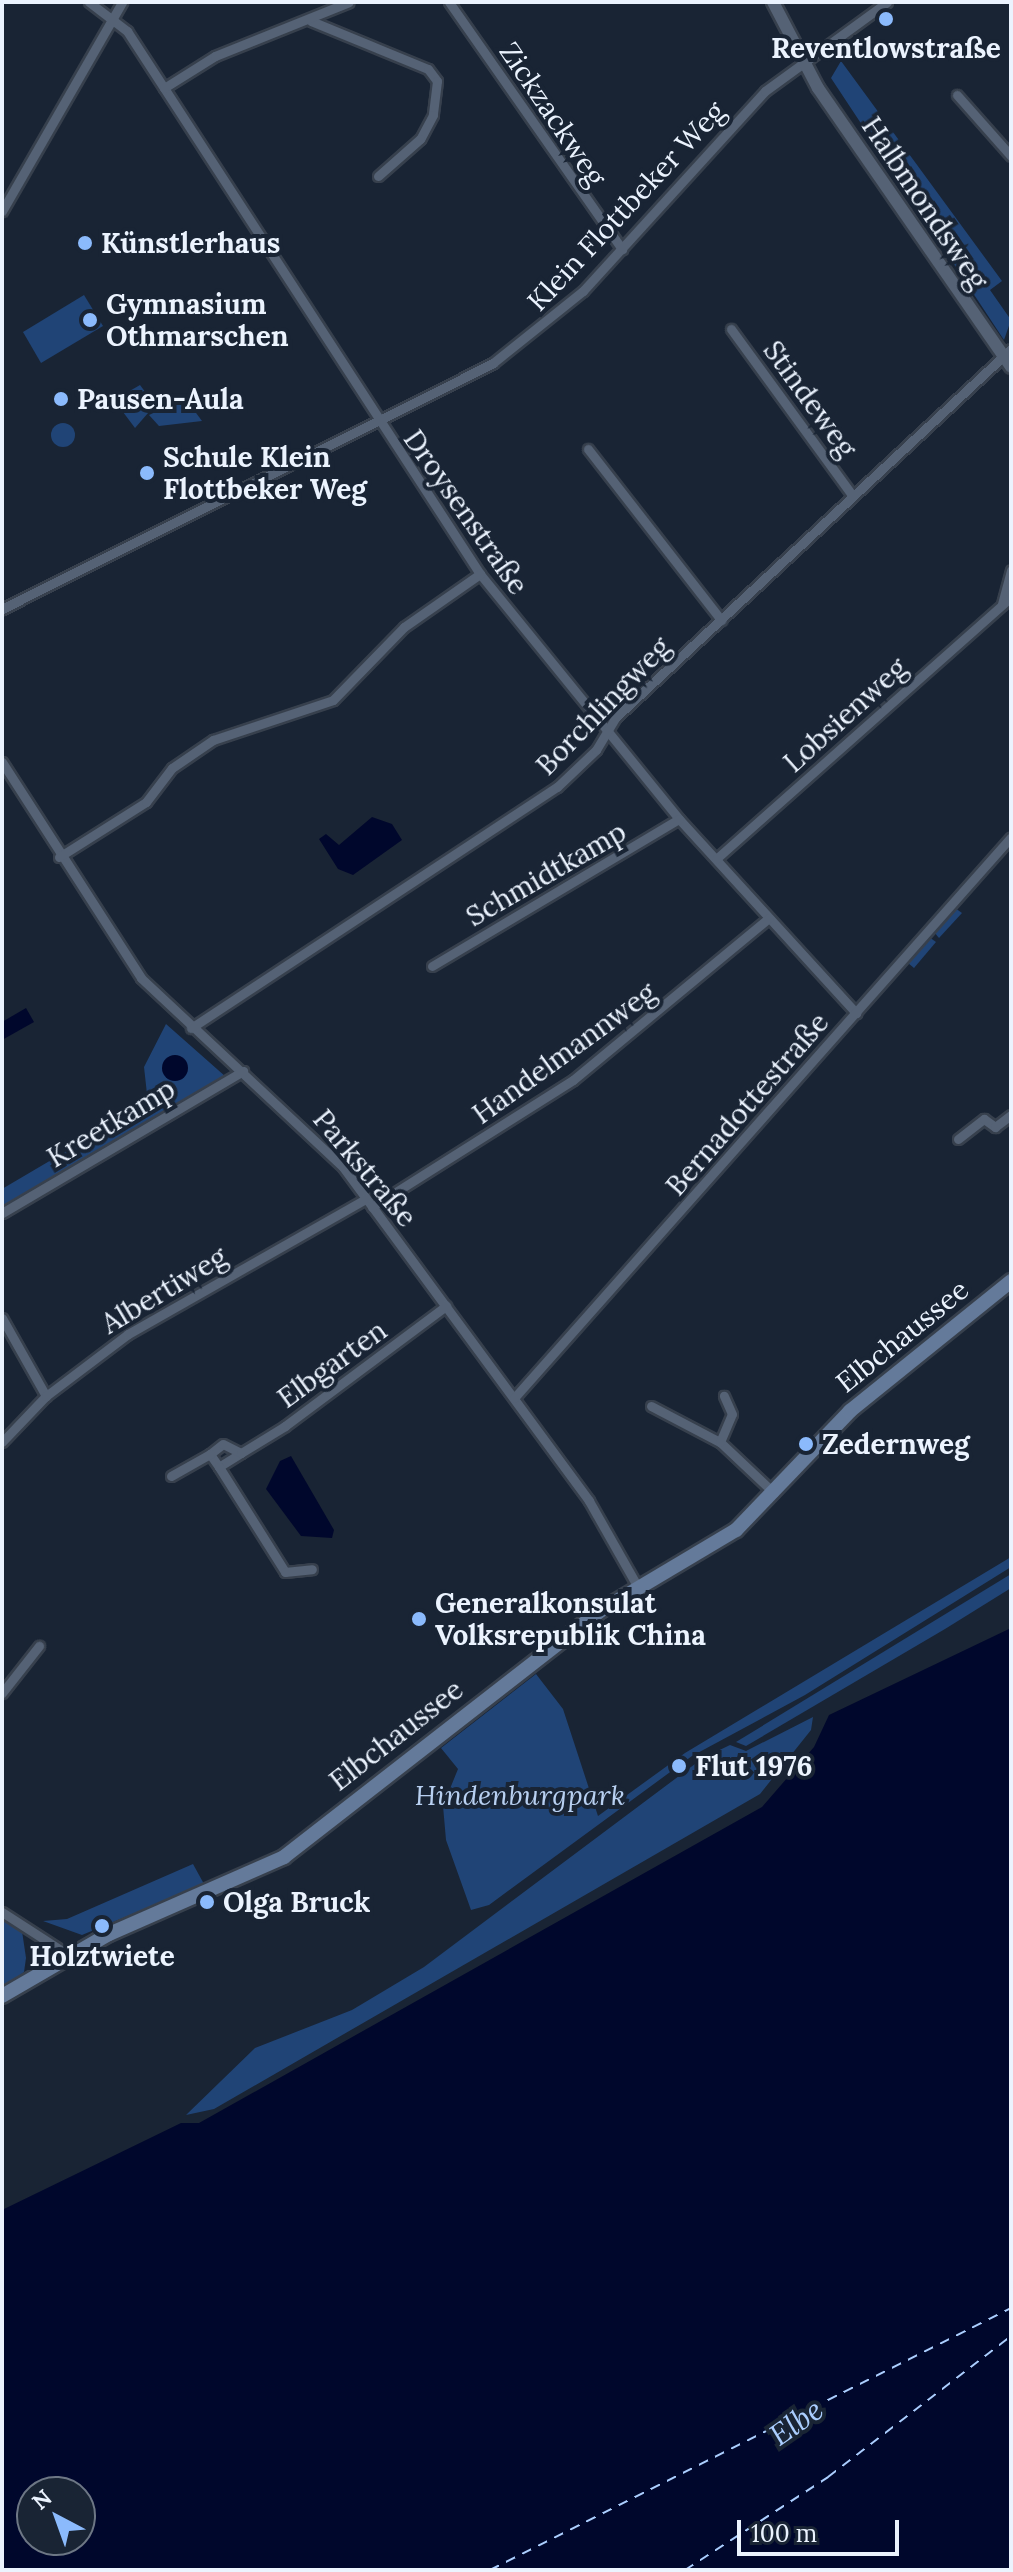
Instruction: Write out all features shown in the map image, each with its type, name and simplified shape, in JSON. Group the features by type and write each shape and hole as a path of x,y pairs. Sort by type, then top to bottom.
{"main road":[{"name":"Elbchaussee","path":"2,1996 70,1956 284,1857 590,1618 716,1546 774,1493 850,1411 1011,1281"}],"street":[{"name":"Droysenstraße","path":"89,2 113,19 164,88 378,425 480,574 606,733 679,819 856,1013"},
{"path":"2,211 79,65 122,2"},
{"path":"164,88 215,56 311,21 349,2"},
{"name":"Zickzackweg","path":"449,2 622,249"},
{"path":"773,2 804,63"},
{"name":"Klein Flottbeker Weg","path":"2,609 378,425 523,343 622,249 762,95 887,2"},
{"path":"311,21 417,64 437,81 433,115 420,139 378,176"},
{"name":"Halbmondsweg","path":"804,63 1006,352 1011,367"},
{"path":"957,95 1011,156"},
{"name":"Stindeweg","path":"731,329 852,495"},
{"name":"Borchlingweg","path":"191,1028 471,839 533,806 587,760 606,733 721,620 1006,352"},
{"path":"588,449 721,620"},
{"path":"1002,604 1011,570"},
{"path":"59,857 146,802 172,768 213,740 333,700 404,627 480,574"},
{"name":"Lobsienweg","path":"716,859 1011,597"},
{"name":"Parkstraße","path":"2,762 124,957 191,1028 312,1133 369,1203 602,1520 639,1589"},
{"name":"Schmidtkamp","path":"432,966 679,819"},
{"name":"Bernadottestraße","path":"514,1398 1011,837"},
{"name":"Handelmannweg","path":"369,1203 573,1080 769,918"},
{"name":"Kreetkamp","path":"2,1213 243,1071"},
{"path":"958,1139 984,1119 995,1127 1011,1115"},
{"name":"Albertiweg","path":"2,1442 46,1396 128,1334 369,1203"},
{"name":"Elbgarten","path":"219,1467 446,1306"},
{"path":"2,1318 46,1396"},
{"path":"720,1442 732,1414 724,1396"},
{"path":"651,1406 720,1442 774,1493"},
{"path":"171,1476 223,1444 241,1453"},
{"path":"210,1454 285,1572 312,1569"},
{"path":"2,1693 39,1646"},
{"path":"2,1912 70,1956"}],"green space":[{"path":"841,61 1002,281 990,290 1011,320 1004,340 831,78"},
{"path":"84,295 103,326 41,363 23,332"},
{"path":"140,385 155,405 135,428 114,400"},
{"path":"185,398 202,421 159,426 149,415"},
{"path":"63,423 72,426 75,435 72,444 63,447 54,444 51,435 54,426"},
{"path":"955,908 962,913 939,938 934,932"},
{"path":"929,937 936,942 914,968 908,963"},
{"path":"166,1024 226,1077 2,1207 2,1189 148,1103 144,1067"},
{"name":"Hindenburgpark","path":"1011,1557 1011,1567 805,1695 692,1756 489,1905 471,1910 446,1840 443,1806 458,1769 441,1748 536,1674 563,1709 598,1816 685,1753"},
{"path":"1011,1574 1011,1588 945,1629 746,1746 736,1742"},
{"path":"813,1717 811,1730 760,1794 214,2109 186,2115 255,2048 352,2010 424,1967 703,1758 730,1745 746,1751"},
{"path":"193,1864 204,1884 82,1935 43,1921 67,1919"},
{"path":"2,1919 22,1931 26,1958 24,1972 2,1988"}],"water":[{"path":"372,817 392,824 402,840 353,875 338,869 319,839 326,834 339,845"},
{"path":"26,1008 34,1022 2,1040 2,1022"},
{"path":"175,1055 184,1059 188,1068 184,1077 175,1081 166,1077 162,1068 166,1059"},
{"path":"291,1456 334,1530 332,1538 301,1536 266,1489 280,1461"},
{"name":"Elbe","path":"1011,1628 1011,2570 2,2570 2,2210 181,2123 199,2123 762,1807 814,1747 829,1715"}],"ferry route":[{"path":"490,2570 1011,2308"},
{"path":"685,2570 828,2477 1011,2336"}],"place":[{"name":"Reventlowstraße","path":"886,19"},
{"name":"Künstlerhaus","path":"85,243"},
{"name":"Gymnasium Othmarschen","path":"90,320"},
{"name":"Pausen-Aula","path":"61,399"},
{"name":"Schule Klein Flottbeker Weg","path":"147,473"},
{"name":"Zedernweg","path":"806,1444"},
{"name":"Generalkonsulat Volksrepublik China","path":"419,1619"},
{"name":"Flut 1976","path":"679,1766"},
{"name":"Olga Bruck","path":"207,1902"},
{"name":"Holztwiete","path":"102,1926"}]}
